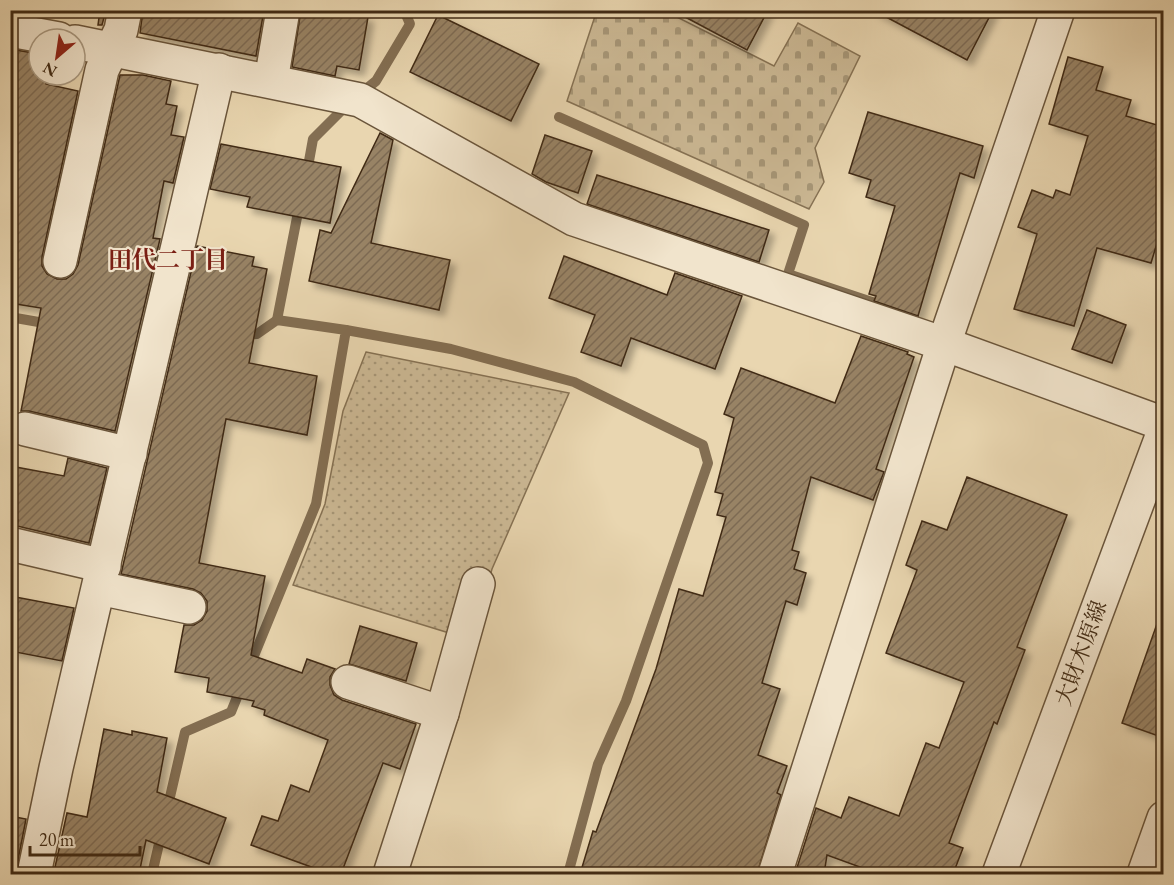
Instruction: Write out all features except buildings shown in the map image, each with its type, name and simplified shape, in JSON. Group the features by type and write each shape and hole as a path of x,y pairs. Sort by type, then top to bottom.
{"street":[{"path":"60,261 102,70 121,30 125,10"},
{"path":"271,81 283,10"},
{"path":"775,874 945,344 1058,10"},
{"path":"10,30 27,33"},
{"path":"87,44 351,98 574,219 945,344 1164,424"},
{"path":"34,874 56,768 219,70"},
{"path":"25,429 130,454"},
{"name":"大財木原線","path":"999,874 1164,431"},
{"path":"10,544 189,608"},
{"path":"390,874 442,713 478,585"},
{"path":"348,682 442,713"},
{"path":"1144,874 1164,818"}],"green space":[{"path":"596,13 669,13 774,66 798,23 860,56 815,148 824,182 809,209 567,101"},
{"path":"366,352 569,393 492,569 472,640 293,585 325,504 343,411"}],"waterway":[{"path":"360,94 376,81 410,24 404,10"},
{"path":"307,172 313,139 348,104"},
{"path":"559,117 804,225 788,274 914,316"},
{"path":"277,320 300,202"},
{"path":"10,317 50,324"},
{"path":"241,335 257,334 277,320 346,330 316,504 249,668"},
{"path":"346,330 451,349 574,382 703,445 708,463 626,701 598,764 568,874"},
{"path":"167,810 185,732 231,712 242,685"},
{"path":"152,874 162,831"}],"district":[{"name":"田代二丁目","path":"168,259"}]}
